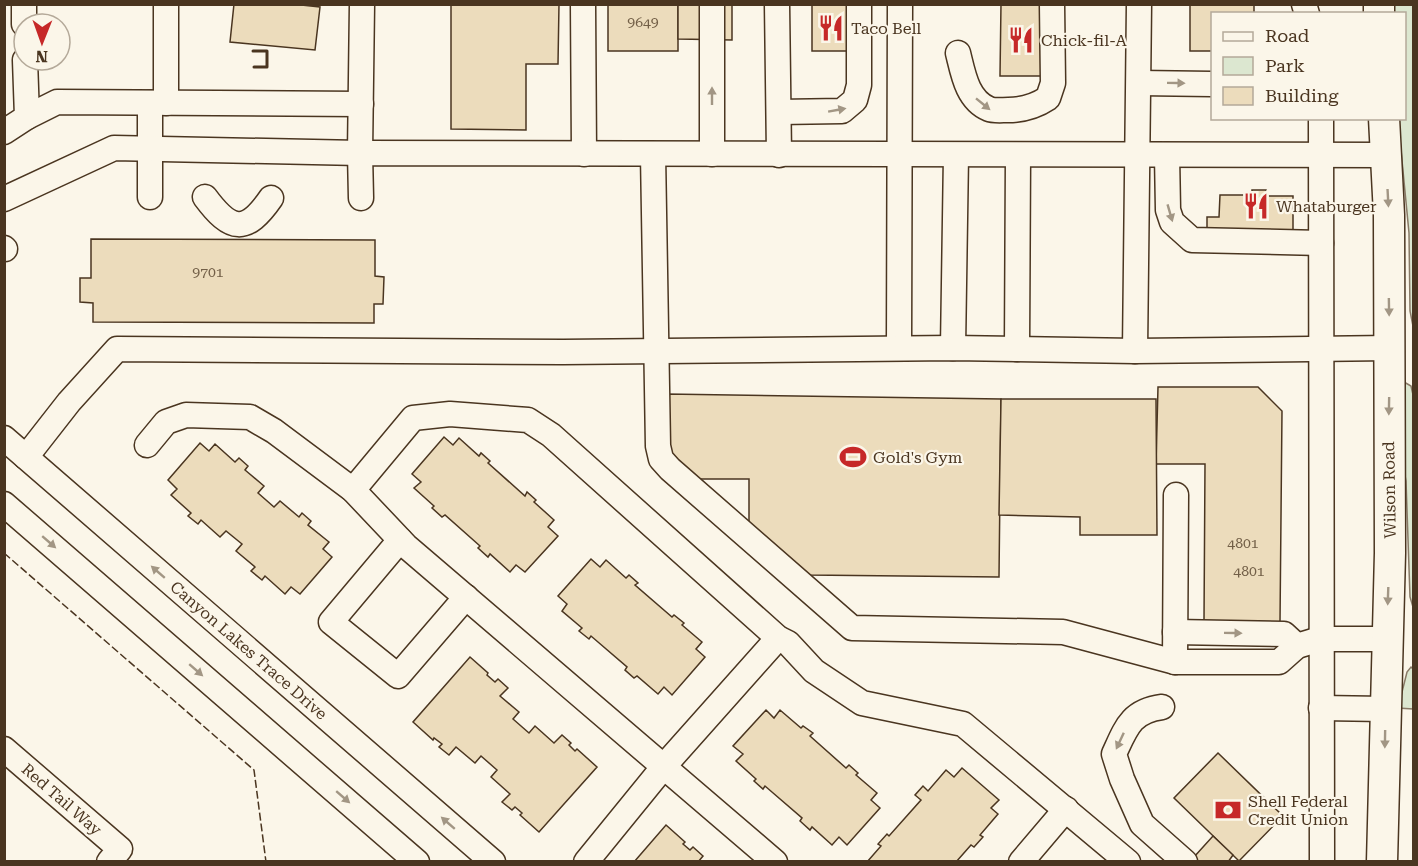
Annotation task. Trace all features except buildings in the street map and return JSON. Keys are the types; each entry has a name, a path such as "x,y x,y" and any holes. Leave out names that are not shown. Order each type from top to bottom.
{"main road":[{"name":"Wilson Road","path":"1382,861 1385,709 1400,639 1390,553 1388,426 1402,348 1389,215 1384,120"}],"street":[{"path":"150,197 150,149 158,103 166,4"},
{"path":"361,198 362,4"},
{"path":"583,4 584,154"},
{"path":"712,4 712,154"},
{"path":"777,4 779,154"},
{"path":"779,112 842,111 855,100 859,84 859,4"},
{"path":"899,348 900,4"},
{"path":"958,53 968,88 990,110 1016,110 1037,105 1048,98 1053,83 1052,4"},
{"path":"1135,351 1139,4"},
{"path":"25,72 27,117"},
{"path":"1139,83 1211,84"},
{"path":"4,132 57,102 361,104"},
{"path":"1321,120 1322,861"},
{"path":"4,199 114,148 360,153 1386,155"},
{"path":"653,154 658,446 661,459 852,628 1063,632 1175,662 1279,662 1296,646 1320,639 1400,639"},
{"path":"953,348 956,155"},
{"path":"1017,349 1018,155"},
{"path":"1167,155 1168,210 1172,222 1192,240 1321,243"},
{"path":"205,197 217,213 227,221 240,224 251,222 271,198"},
{"path":"27,457 69,402 117,350 563,352 899,348 1135,351 1402,348"},
{"path":"353,490 413,418 450,414 528,420 551,435 778,638 788,643 814,671 862,703 963,724 1128,861"},
{"path":"147,445 166,422 186,415 250,417 274,430 353,490 400,540 775,861"},
{"name":"Canyon Lakes Trace Drive","path":"4,438 493,861"},
{"path":"1175,662 1176,495"},
{"path":"4,504 417,861"},
{"path":"400,540 331,622 398,676 466,597"},
{"path":"1175,632 1284,634 1296,646"},
{"path":"586,861 664,765 778,638"},
{"path":"1162,707 1145,709 1126,728 1114,754 1122,779 1142,824 1185,861"},
{"path":"1321,708 1385,709"},
{"name":"Red Tail Way","path":"4,749 114,855"},
{"path":"1021,861 1066,809"}],"green space":[{"path":"1391,5 1413,5 1413,326 1410,311 1409,233 1398,120 1406,120 1406,12 1391,12"},
{"path":"1404,382 1411,386 1414,399 1413,607 1410,597 1406,481 1397,430"},
{"path":"1411,667 1413,669 1413,709 1398,708 1407,672"}],"fence":[{"path":"4,553 254,770 266,862"}],"wall":[{"path":"253,51 267,51 267,67 254,67"}],"place":[{"name":"Taco Bell","path":"831,28"},
{"name":"Chick-fil-A","path":"1021,40"},
{"name":"Whataburger","path":"1256,206"},
{"name":"Gold's Gym","path":"853,457"},
{"name":"Shell Federal Credit Union","path":"1228,810"}]}
